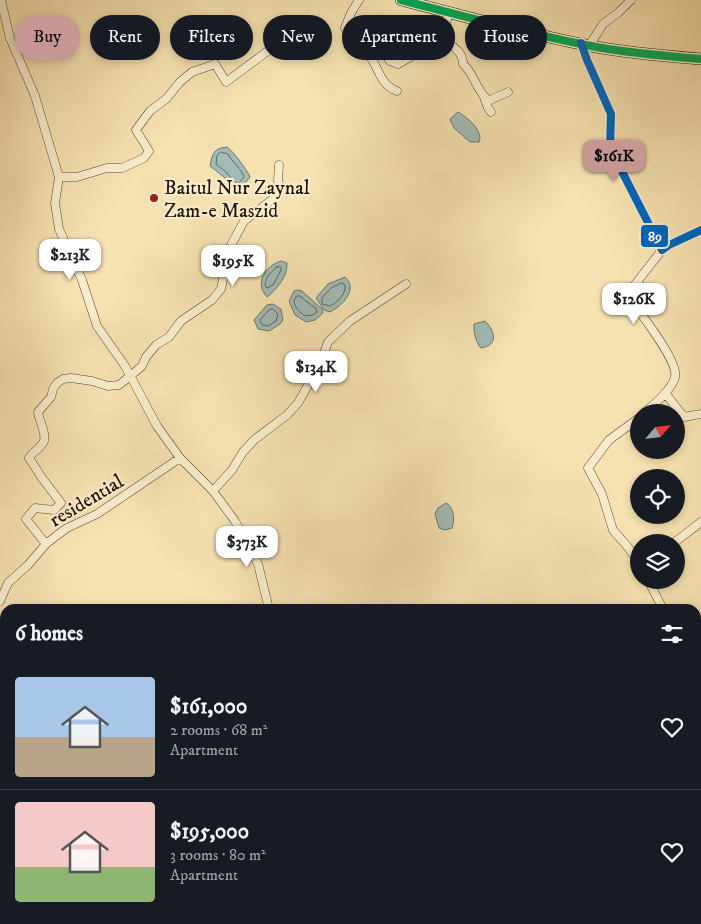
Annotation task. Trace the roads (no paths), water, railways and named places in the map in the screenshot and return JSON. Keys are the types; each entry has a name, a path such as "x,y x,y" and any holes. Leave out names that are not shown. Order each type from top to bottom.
{"main road":[{"path":"401,0 465,16"},
{"path":"547,36 654,56 701,59"}],"street":[{"path":"1,0 10,38 35,96 59,178 55,203 59,229 82,280 97,326 125,366 157,426 180,458 213,491 235,521 258,564 268,604"},
{"path":"350,15 359,0"},
{"path":"631,0 603,24 585,44 611,114 610,148 662,250"},
{"path":"455,48 459,51 463,64 484,97 491,112"},
{"path":"59,178 77,177 107,168 122,168 144,158 149,151 136,130 150,111 166,99 180,82 192,72 215,64 226,82 263,54"},
{"path":"372,60 378,74 388,88 397,91"},
{"path":"389,60 398,64 405,60"},
{"path":"484,97 490,100 508,92"},
{"path":"46,544 26,519 34,508 54,510 61,502 29,458 43,443 44,437 38,412 51,397 57,383 63,379 71,378 92,381 108,386 119,385 142,366 146,357 156,345 169,337 181,321 212,300 221,289 229,248 244,221 273,199 280,187 278,180 279,165"},
{"path":"653,404 675,380 676,373 662,344 629,297 630,291 662,250 669,244 701,230"},
{"path":"213,491 232,470 243,452 254,440 288,415 298,403 320,364 328,342 350,321 406,284"},
{"path":"665,393 684,417 688,418 701,414"},
{"path":"630,425 609,440 588,468 602,494 613,530 630,551"},
{"name":"residential","path":"0,601 8,583 28,565 46,544 67,528 97,514 180,458"},
{"path":"685,534 701,522"},
{"path":"653,589 660,604"}],"water":[{"path":"458,112 466,117 477,129 480,138 479,142 470,142 454,128 450,119"},
{"path":"227,147 240,161 250,177 242,187 235,190 224,177 210,166 214,152"},
{"path":"281,261 287,263 286,273 278,286 267,297 263,292 261,281 270,267"},
{"path":"345,277 350,287 347,297 330,312 324,310 316,298 328,284"},
{"path":"294,291 302,291 322,309 323,313 315,320 306,322 295,315 289,301"},
{"path":"273,304 281,309 283,320 269,331 258,329 254,320 267,305"},
{"path":"485,321 494,337 491,344 481,348 475,337 474,324"},
{"path":"446,503 451,507 453,521 452,528 445,530 439,528 435,514 438,508"}],"place":[{"name":"Baitul Nur Zaynal Zam-e Maszid","path":"154,198"}]}
